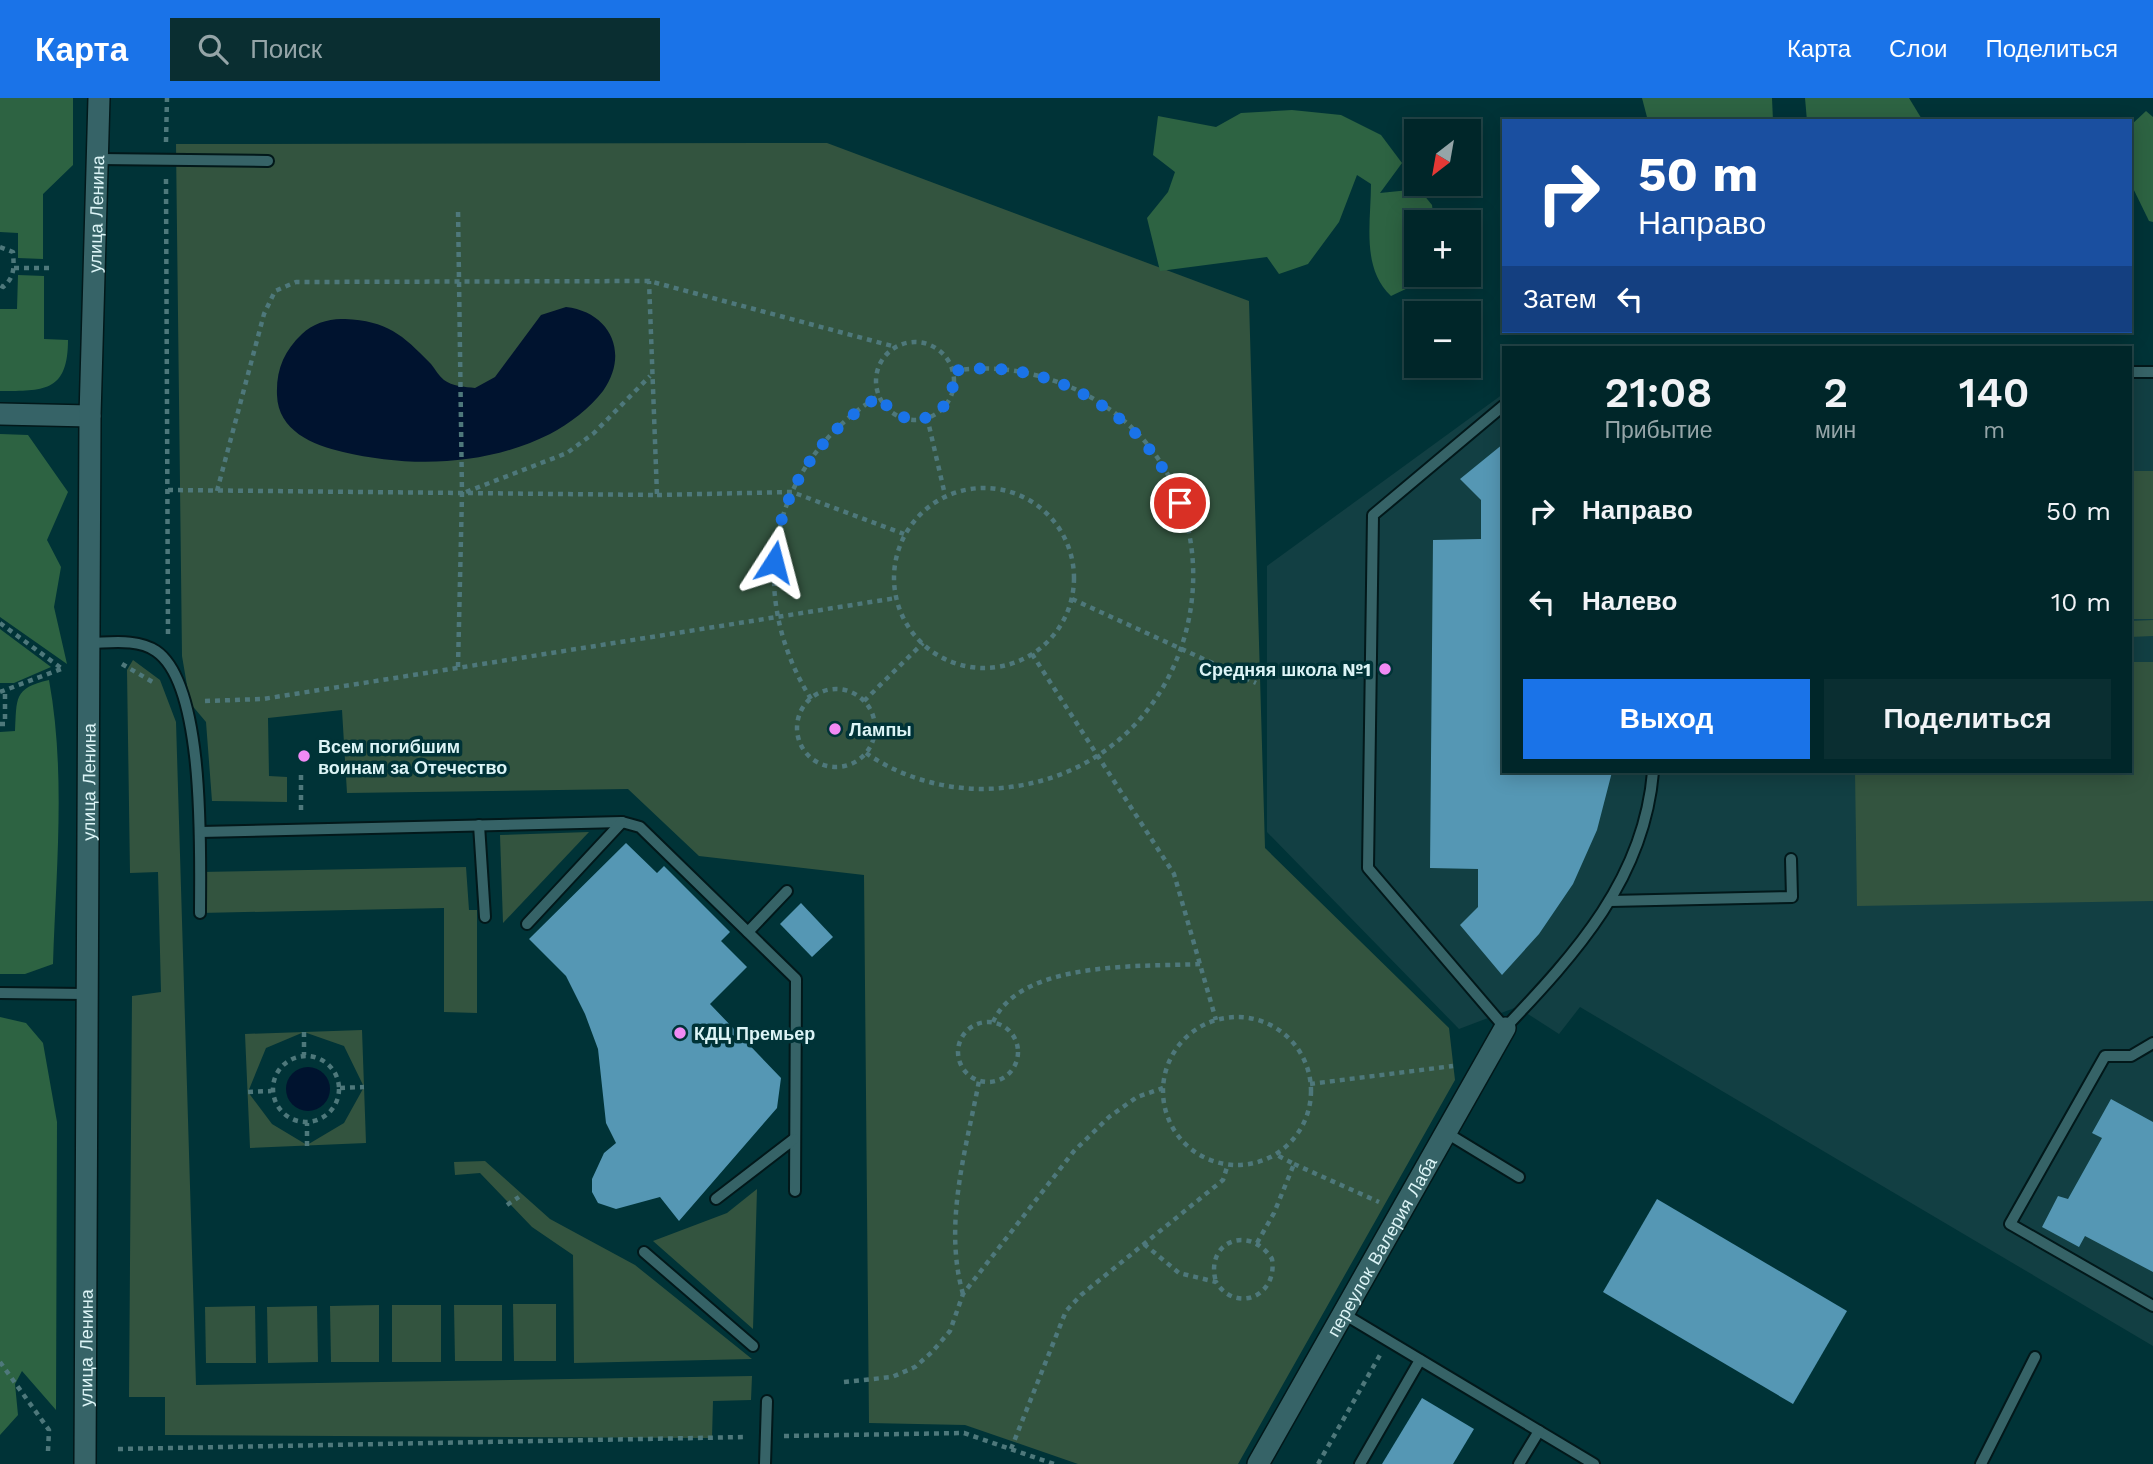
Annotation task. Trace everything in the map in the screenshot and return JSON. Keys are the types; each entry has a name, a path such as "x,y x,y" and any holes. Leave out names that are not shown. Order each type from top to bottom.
{"street":[{"name":"улица Ленина","path":"85,1464 85,994 90,416 99,98"},
{"path":"0,414 90,416"},
{"name":"переулок Валерия Лаба","path":"1258,1464 1506,1028"}],"lane":[{"path":"99,159 268,162"},
{"path":"2132,372 2153,372"},
{"path":"1502,406 1373,514 1368,868 1506,1028 1573,956 1610,901 1637,848 1653,773"},
{"path":"88,643 128,642 156,650 178,676 193,741 200,832 201,913"},
{"path":"200,832 622,822 640,827 796,979 794,1191"},
{"path":"527,924 622,822"},
{"path":"479,825 485,917"},
{"path":"1610,901 1792,897 1791,859"},
{"path":"748,932 788,891"},
{"path":"0,993 85,994"},
{"path":"2153,1043 2130,1056 2105,1055 2010,1224 2153,1306"},
{"path":"1445,1132 1519,1177"},
{"path":"716,1199 794,1139"},
{"path":"644,1252 753,1346"},
{"path":"1342,1313 1594,1464"},
{"path":"1981,1464 2035,1357"},
{"path":"1360,1464 1420,1360"},
{"path":"765,1464 767,1401"},
{"path":"1519,1464 1539,1431"}],"path":[{"path":"167,98 169,664"},
{"path":"458,208 462,494 458,667"},
{"path":"0,247 13,252 14,268 12,279 3,287 0,285"},
{"path":"14,268 51,268"},
{"path":"216,491 264,314 275,291 296,282 459,279 649,281 896,347"},
{"path":"649,281 657,495"},
{"path":"915,342 928,344 948,359 953,371 951,397 943,407 927,417 909,419 897,415 880,396 877,372 882,360 896,347 915,342"},
{"path":"866,753 906,775 936,784 978,789 1030,784 1060,775 1097,756 1138,723 1158,698 1182,649 1192,611 1192,548 1174,488 1158,460 1139,436 1116,414 1061,383 1000,369 953,371"},
{"path":"462,494 567,453 594,433 651,375"},
{"path":"810,699 793,670 777,617 773,578 775,547 792,492 810,459 829,435 852,414 880,396"},
{"path":"927,417 945,495"},
{"path":"972,487 1000,488 1027,497 1050,514 1066,538 1074,565 1072,598 1065,621 1047,644 1032,654 996,668 968,667 941,658 922,643 902,617 896,598 894,561 904,534 921,512 945,495 972,487"},
{"path":"168,490 657,495 792,492 904,534"},
{"path":"186,702 263,699 896,598"},
{"path":"1072,598 1256,683"},
{"path":"0,623 61,668"},
{"path":"864,701 922,643"},
{"path":"1032,654 1174,874 1216,1020"},
{"path":"836,688 849,691 864,701 874,719 875,732 866,753 842,766 818,762 808,754 797,732 798,718 810,699 836,688"},
{"path":"0,724 5,724 5,693"},
{"path":"301,775 302,829"},
{"path":"993,1022 1014,996 1040,981 1110,969 1199,964"},
{"path":"1250,1017 1270,1024 1288,1036 1301,1053 1310,1084 1308,1114 1298,1133 1275,1154 1245,1165 1228,1164 1204,1157 1186,1145 1173,1129 1165,1109 1163,1088 1166,1067 1176,1048 1190,1033 1216,1020 1250,1017"},
{"path":"993,1022 1009,1030 1015,1039 1017,1058 1014,1067 999,1080 979,1081 963,1069 959,1060 959,1041 972,1026 993,1022"},
{"path":"304,1032 304,1055"},
{"path":"304,1055 329,1064 340,1088 331,1113 307,1124 282,1114 271,1091 280,1066 304,1055"},
{"path":"1310,1084 1453,1066"},
{"path":"963,1294 956,1269 953,1239 979,1081"},
{"path":"340,1088 364,1087"},
{"path":"844,1382 892,1377 915,1367 950,1331 963,1294 1074,1152 1109,1117 1138,1097 1163,1088"},
{"path":"248,1092 271,1091"},
{"path":"307,1124 307,1146"},
{"path":"1275,1154 1400,1212"},
{"path":"1011,1449 1066,1311 1080,1295 1223,1180 1228,1164"},
{"path":"1257,1243 1274,1213 1294,1164"},
{"path":"507,1205 519,1197"},
{"path":"1144,1244 1179,1273 1216,1282 1229,1296 1239,1299 1249,1299 1266,1288 1272,1279 1272,1259 1257,1243 1241,1239 1223,1247 1214,1263 1216,1282"},
{"path":"1318,1464 1388,1341"},
{"path":"0,1362 49,1430 48,1451"},
{"path":"118,1449 964,1433 1054,1464"}],"shaded area":[{"path":"566,307 581,310 604,326 615,349 611,377 598,397 579,415 550,434 526,445 500,453 448,461 422,462 369,457 332,449 309,440 290,427 279,407 278,377 286,354 302,334 322,322 345,319 383,326 402,337 444,380 475,388 495,377 541,315"},
{"name":"Средняя школа №1","path":"2132,379 2153,379 2153,1346 1580,1007 1559,1034 1517,1007 1459,1029 1267,832 1267,566 1502,395 1502,773 2132,773"},
{"path":"308,1067 323,1074 330,1089 323,1104 308,1111 293,1104 286,1089 293,1074"}],"green space":[{"path":"0,98 73,98 73,165 43,194 43,259 18,258 18,233 0,232"},
{"path":"1642,98 1772,98 1773,119 1647,119"},
{"path":"1805,98 1909,98 1922,119 1807,119"},
{"path":"1292,110 1341,115 1381,135 1402,163 1380,193 1404,191 1404,196 1425,196 1432,205 1433,210 1404,210 1404,287 1410,287 1391,296 1375,272 1369,229 1371,184 1357,175 1339,222 1308,264 1279,274 1267,257 1160,271 1147,218 1168,192 1175,172 1153,155 1158,116 1216,127 1241,113"},
{"path":"2146,111 2153,117 2153,222 2149,221 2132,186 2132,124"},
{"path":"827,143 1249,301 1265,848 1449,1028 1455,1080 1238,1464 1078,1464 965,1425 869,1423 864,875 699,856 628,789 347,793 342,710 268,718 269,776 287,777 287,802 212,801 206,722 190,703 182,656 176,144"},
{"path":"18,275 44,276 44,339 68,340 67,357 64,370 50,385 41,389 0,391 0,309 17,309"},
{"path":"0,434 28,435 68,492 47,540 61,567 54,607 67,664 0,617"},
{"path":"2132,471 2153,471 2153,619 2132,619"},
{"path":"2153,620 2153,636 2132,637 2132,621"},
{"path":"0,629 51,667 14,683 0,683"},
{"path":"133,660 160,680 176,722 196,1385 752,1376 751,1400 713,1401 712,1438 165,1435 165,1397 129,1397 132,996 161,992 158,872 130,873 127,670"},
{"path":"2132,662 2153,662 2153,901 1857,906 1855,773 2132,773"},
{"path":"49,680 59,786 53,964 25,974 0,974 0,732 15,731 17,703 23,691"},
{"path":"589,832 503,923 500,835"},
{"path":"466,867 469,910 477,910 477,1013 444,1012 444,908 200,913 200,872"},
{"path":"0,1017 26,1023 43,1043 57,1122 56,1410 22,1371 15,1384 18,1415 0,1435"},
{"path":"362,1030 366,1143 250,1148 245,1034","holes":["304,1032 344,1046 364,1087 344,1123 307,1145 272,1124 248,1092 266,1048"]},
{"path":"485,1161 550,1219 635,1265 752,1359 574,1363 573,1255 532,1227 480,1173 455,1175 454,1162"},
{"path":"757,1189 753,1329 653,1241 727,1213"},
{"path":"513,1304 556,1304 556,1361 514,1361"},
{"path":"379,1305 379,1362 331,1362 330,1306"},
{"path":"392,1305 441,1305 441,1362 392,1362"},
{"path":"454,1305 502,1305 502,1361 455,1361"},
{"path":"255,1306 256,1363 206,1363 205,1307"},
{"path":"317,1306 318,1362 268,1363 267,1307"}],"building":[{"path":"1502,445 1502,773 1612,773 1597,830 1573,884 1539,934 1502,975 1460,925 1478,907 1478,869 1430,868 1433,540 1481,539 1481,500 1460,479"},
{"name":"КДЦ Премьер","path":"626,843 657,873 664,866 730,932 721,941 747,967 710,1004 781,1078 777,1108 679,1221 660,1197 616,1209 598,1203 592,1192 592,1179 604,1153 616,1143 606,1123 598,1049 585,1014 566,976 529,939"},
{"path":"801,903 833,937 812,957 780,924"},
{"path":"2111,1099 2153,1122 2153,1272 2085,1236 2079,1247 2042,1227 2058,1196 2068,1199 2102,1138 2092,1133"},
{"path":"1657,1199 1847,1311 1793,1404 1603,1292"},
{"path":"1422,1398 1474,1429 1453,1464 1382,1464"}],"place":[{"name":"Средняя школа №1","path":"1385,669"},
{"name":"Лампы","path":"835,729"},
{"name":"Всем погибшим воинам за Отечество","path":"304,756"},
{"name":"КДЦ Премьер","path":"680,1033"}],"route":[{"path":"774,562 782,516 794,487 810,459 829,435 852,414 880,396 887,407 897,415 909,419 922,419 933,415 951,397 953,371 968,368 1031,374 1090,396 1116,414 1139,436 1158,460 1180,503"}]}
